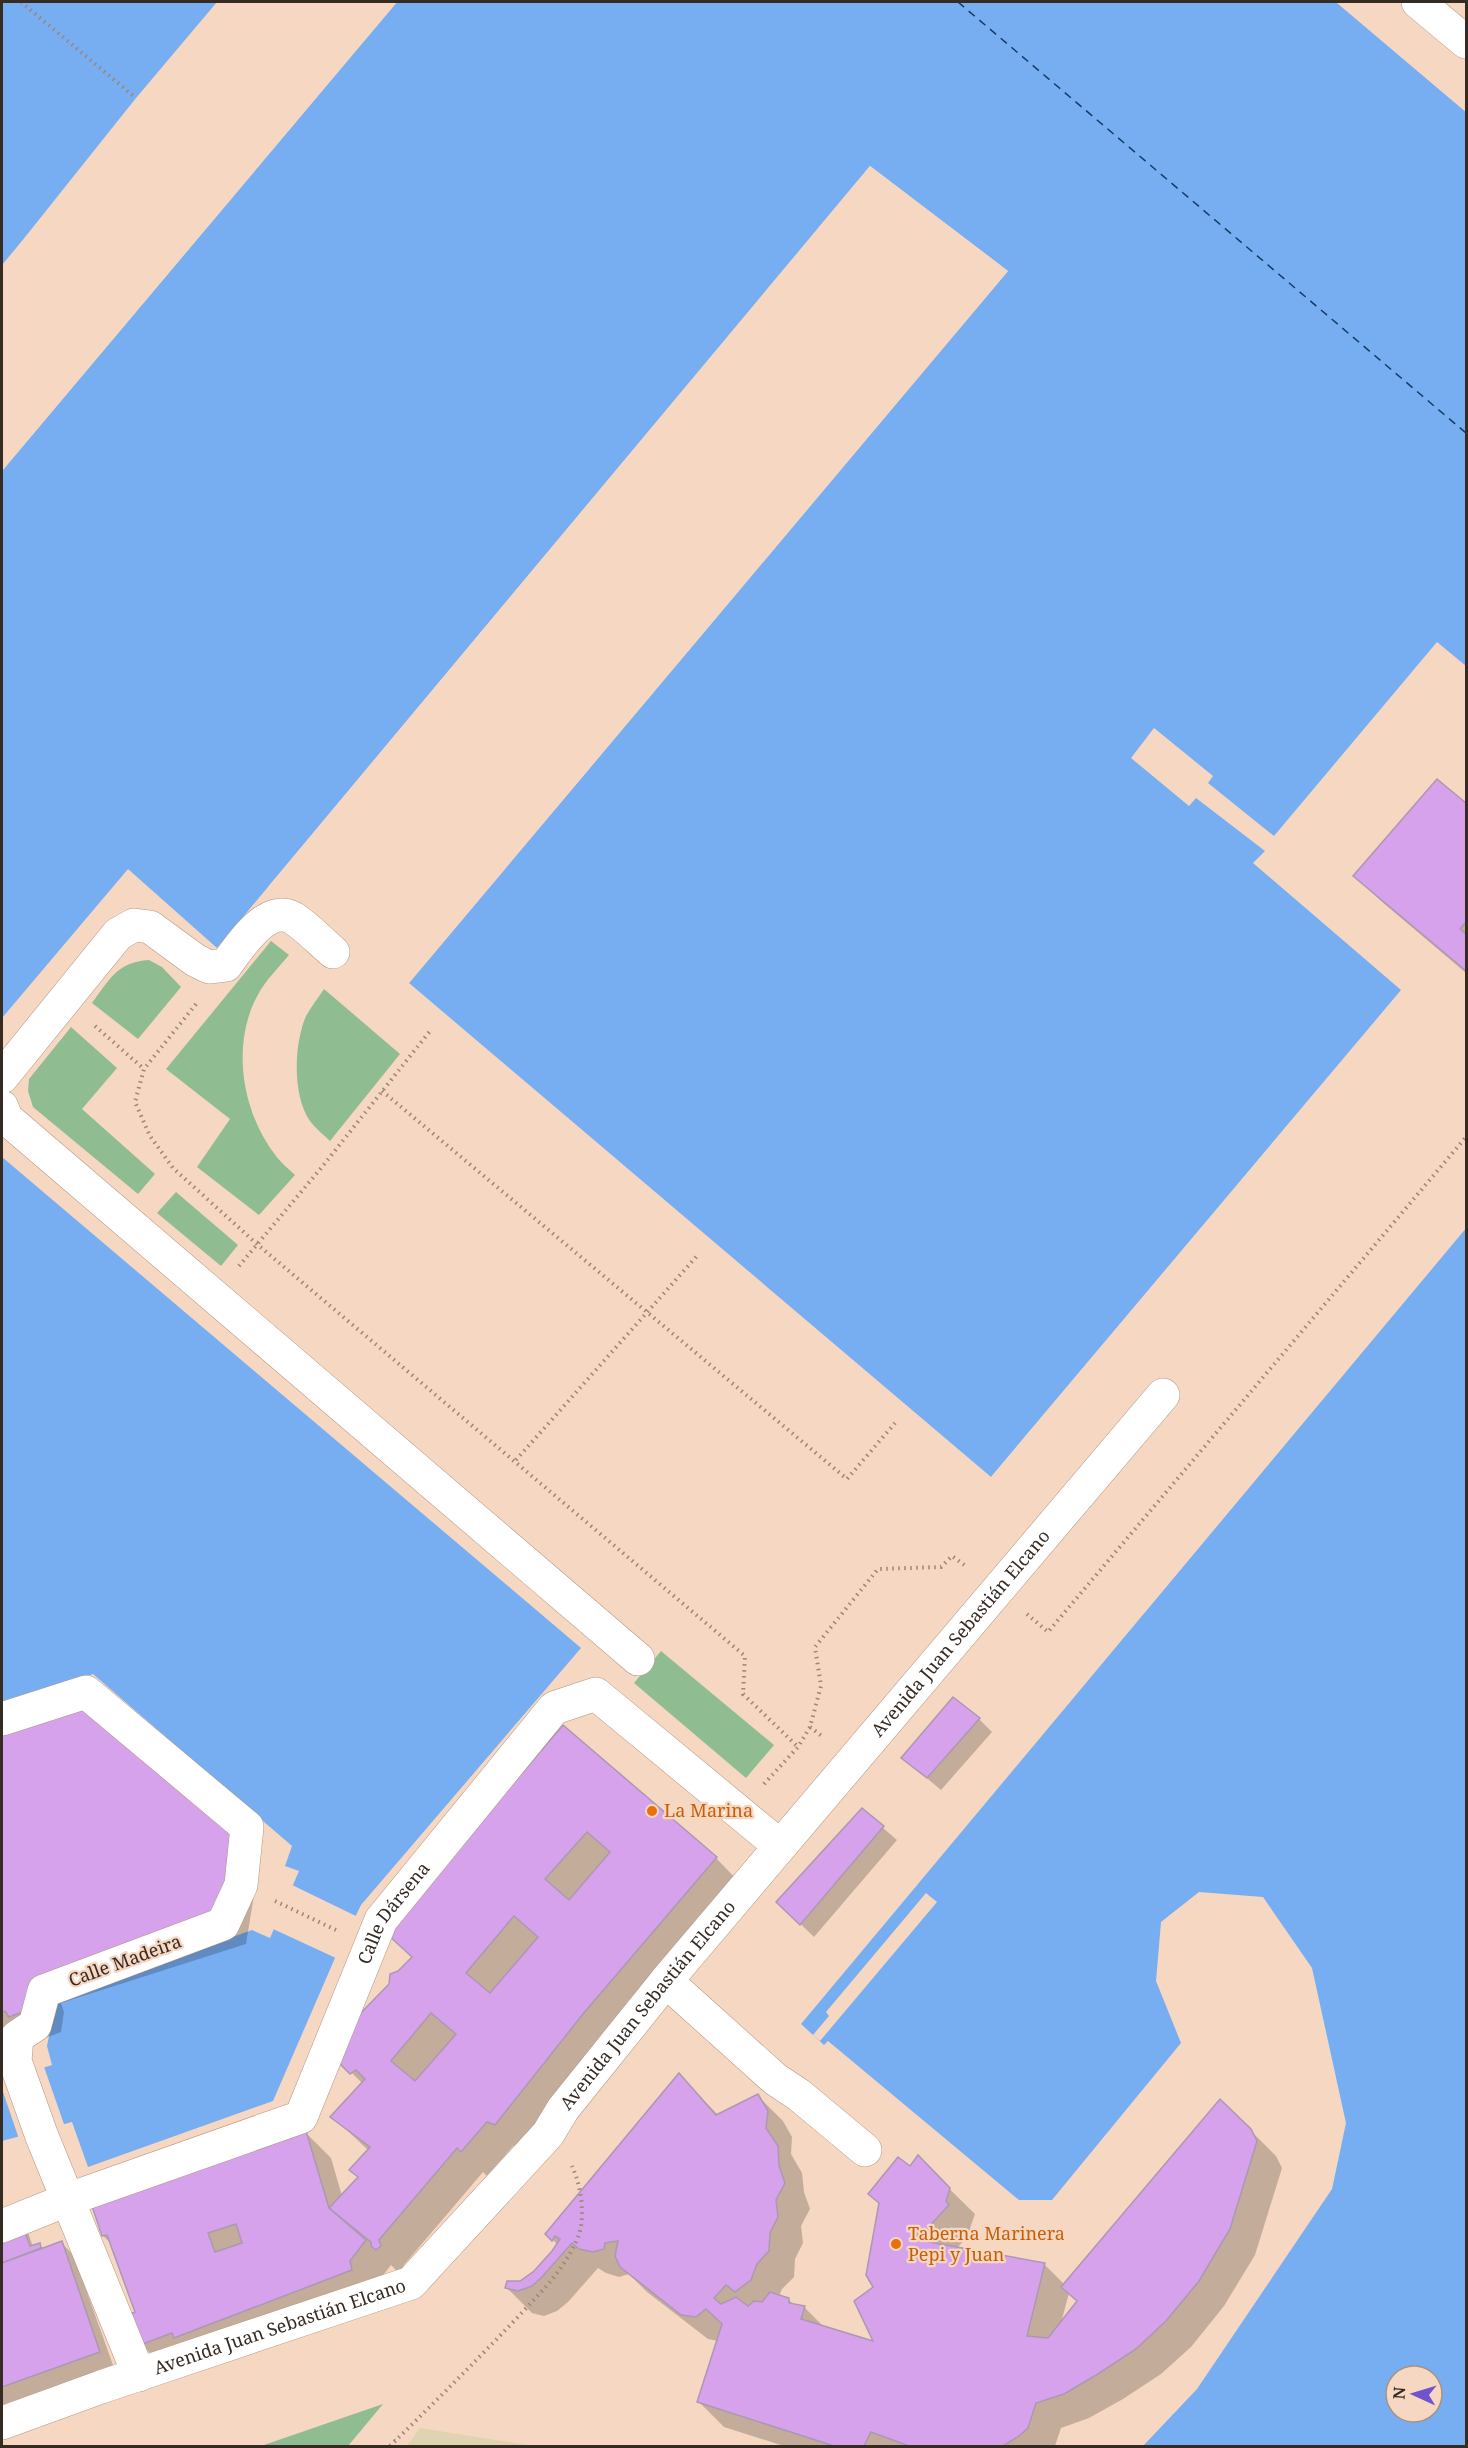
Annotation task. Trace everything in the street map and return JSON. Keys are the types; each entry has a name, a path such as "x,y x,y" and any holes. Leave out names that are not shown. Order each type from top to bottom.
{"street":[{"path":"1418,2 1467,42"},
{"path":"2,1077 118,934 134,925 150,927 195,960 209,967 226,965 267,918 279,914 292,918 333,951"},
{"path":"2,1107 6,1118 638,1659"},
{"name":"Avenida Juan Sebastián Elcano","path":"2,2422 411,2283 548,2134 563,2109 666,1981 1163,1395"},
{"name":"Calle Madeira","path":"2,1719 86,1692 247,1827 241,1885 223,1924 44,1991 35,2025 17,2037 15,2061 51,2158 139,2375"},
{"name":"Calle Dársena","path":"2,2226 69,2199 301,2117 381,1920 555,1708 596,1694 780,1846"},
{"path":"666,1981 775,2079 799,2095 865,2150"}],"path":[{"path":"21,2 136,98"},
{"path":"209,967 208,988 144,1069 135,1102 150,1136 173,1168 258,1245 746,1656 743,1695 798,1747"},
{"path":"64,1000 144,1069"},
{"path":"213,1295 258,1245 430,1031"},
{"path":"382,1091 847,1479 895,1423"},
{"path":"516,1461 697,1256"},
{"path":"271,1899 343,1933"},
{"path":"390,2446 476,2362 563,2269 579,2234 581,2202 578,2180 569,2160 548,2134"}],"green space":[{"path":"271,941 289,955 263,986 251,1011 245,1032 244,1075 248,1097 264,1138 278,1159 295,1175 259,1215 197,1167 230,1119 166,1069"},
{"path":"149,960 162,967 181,987 138,1039 92,1003 115,973 129,964"},
{"path":"324,989 400,1054 330,1141 312,1124 304,1110 300,1098 297,1069 302,1027 306,1016"},
{"path":"71,1027 117,1068 82,1109 155,1174 138,1194 33,1107 28,1091 29,1079"},
{"path":"176,1192 238,1245 221,1266 157,1213"},
{"path":"661,1651 774,1745 746,1778 634,1683"},
{"path":"383,2404 348,2446 261,2446"}],"sand":[{"path":"420,2428 534,2446 407,2446"}],"water":[{"path":"2,2 217,2 136,98 2,266"},
{"path":"397,2 1336,2 1466,112 1466,666 1437,642 1274,836 1208,783 1213,776 1154,728 1131,758 1189,806 1196,798 1265,851 1253,863 1401,990 991,1477 409,983 1008,271 870,166 217,948 128,869 2,1018 2,471"},
{"path":"2,1157 581,1648 361,1905 335,1958 273,2101 88,2167 72,2122 2,2141 2,2081 52,2065 47,2046 56,2001 252,1930 270,1938 299,1871 285,1866 292,1846 93,1674 2,1708"},
{"path":"1466,1228 1466,2446 1143,2446 1197,2389 1332,2189 1346,2123 1312,1968 1263,1897 1199,1892 1161,1922 1156,1981 1181,2043 1052,2200 1019,2200 828,2041 824,2045 801,2024"}],"pier":[{"path":"393,2 397,2 2,471 2,466"},
{"path":"1336,2 1341,2 1427,74 1466,108 1466,112"},
{"path":"96,153 4,268 2,269 2,265"},
{"path":"870,166 1008,271 409,983 407,982 1004,271 871,170 270,889 268,887"},
{"path":"1319,1088 1321,1090 993,1479 991,1477"},
{"path":"1466,1225 1466,1228 1145,1612 1143,1610"},
{"path":"290,1884 358,1917 338,1959 271,1928"},
{"path":"926,1893 937,1902 820,2041 813,2035 829,2016 826,2012"},
{"path":"43,2064 65,2127 19,2139 2,2089 2,2077"}],"building":[{"path":"1437,779 1466,803 1466,922 1460,929 1466,934 1466,971 1353,876"},
{"path":"953,1697 980,1718 927,1778 901,1758"},
{"path":"77,1701 236,1826 221,1919 36,2007 9,2017 5,2011 2,2013 2,1728"},
{"path":"563,1725 717,1857 583,2014 495,2125 487,2122 461,2152 457,2148 379,2240 381,2246 376,2250 371,2246 371,2242 329,2208 358,2177 349,2170 370,2147 330,2117 365,2079 356,2070 350,2074 332,2056 352,2022 389,1984 390,1974 398,1971 412,1957 386,1933","holes":["587,1832 610,1852 569,1900 545,1879","514,1916 538,1937 490,1993 466,1973","431,2013 456,2034 415,2081 391,2061"]},
{"path":"862,1808 884,1826 800,1925 776,1902"},
{"path":"679,2073 716,2115 758,2094 768,2111 766,2128 778,2146 779,2165 785,2183 776,2200 778,2217 770,2233 769,2251 757,2264 751,2280 735,2292 726,2285 714,2298 721,2304 736,2297 748,2306 754,2301 762,2302 770,2292 789,2298 789,2303 805,2306 801,2319 873,2341 854,2301 873,2287 866,2275 879,2203 868,2194 898,2157 910,2166 918,2155 950,2188 946,2201 949,2205 924,2232 918,2226 912,2230 918,2236 929,2242 1045,2263 1027,2336 1048,2338 1077,2301 1061,2287 1220,2099 1251,2129 1257,2141 1230,2229 1199,2281 1166,2321 1136,2349 1064,2394 1036,2403 1028,2428 1019,2436 1003,2446 909,2446 871,2432 864,2446 834,2446 697,2402 722,2324 706,2309 696,2317 681,2315 620,2267 615,2256 618,2241 605,2243 604,2249 593,2252 579,2249 572,2243 532,2286 518,2291 505,2288 507,2281 520,2281 534,2271 552,2251 560,2239 555,2236 552,2241 545,2234"},
{"path":"306,2131 329,2208 366,2240 350,2261 352,2270 174,2338 172,2333 140,2345 130,2314 135,2312 107,2235 102,2236 92,2206","holes":["236,2224 242,2243 215,2252 208,2233"]},
{"path":"22,2224 30,2246 40,2243 41,2248 2,2263 2,2232"},
{"path":"62,2241 100,2352 2,2387 2,2263"}],"ferry route":[{"path":"958,2 1466,433"}],"place":[{"name":"La Marina","path":"652,1811"},
{"name":"Taberna Marinera Pepi y Juan","path":"896,2244"}]}
